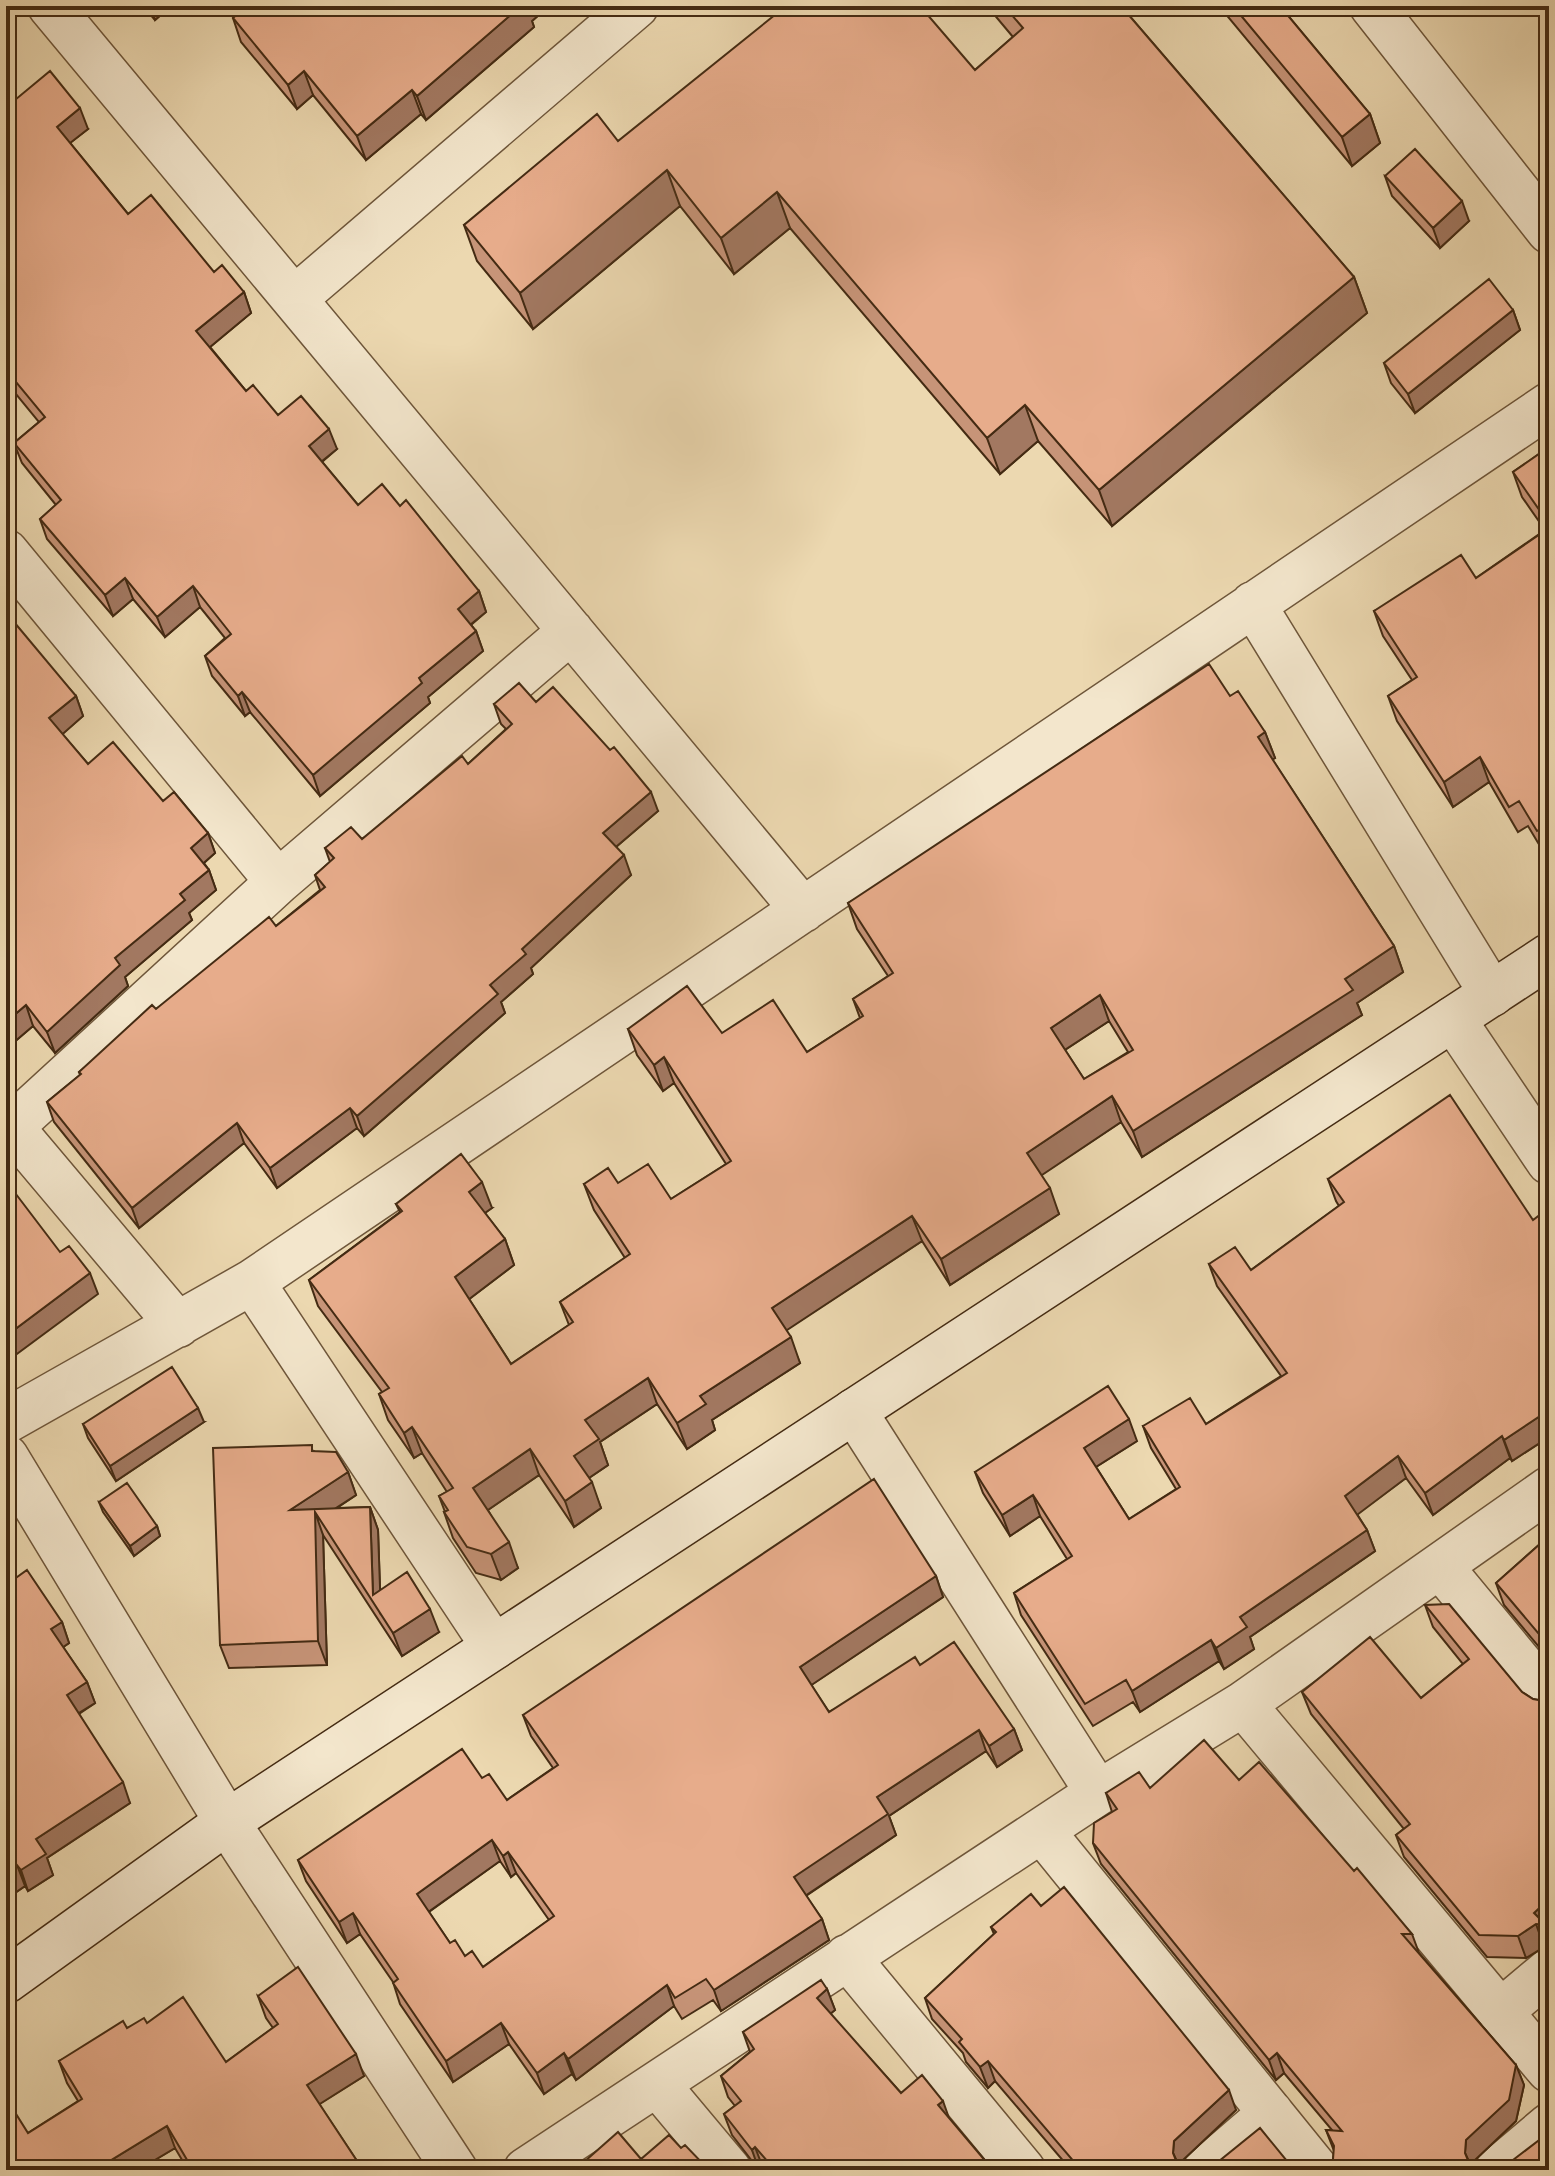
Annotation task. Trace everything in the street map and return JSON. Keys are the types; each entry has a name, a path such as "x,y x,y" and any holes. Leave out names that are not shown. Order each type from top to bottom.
{"street":[{"path":"50,6 803,910"},
{"path":"294,299 636,6"},
{"path":"1372,6 1549,231"},
{"path":"6,1421 252,1282 1549,405"},
{"path":"6,552 278,882"},
{"path":"1253,604 1492,994"},
{"path":"178,1325 8,1124 278,882 571,631"},
{"path":"6,1981 227,1822 1549,956"},
{"path":"1453,1019 1549,1162"},
{"path":"252,1282 494,1647"},
{"path":"854,1411 1098,1793"},
{"path":"6,1457 227,1822 455,2170"},
{"path":"526,2170 1098,1793 1243,1704 1549,1489"},
{"path":"1440,1566 1549,1698"},
{"path":"1243,1704 1549,2070"},
{"path":"1042,1831 1317,2170"},
{"path":"847,1957 1023,2170"},
{"path":"1500,2012 1549,1971"},
{"path":"657,2084 729,2170"},
{"path":"1205,2170 1271,2113"},
{"path":"1497,2170 1549,2126"}],"building":[{"path":"246,6 521,6 417,96 412,90 357,136 304,71 288,85 233,18"},
{"path":"786,6 920,6 975,70 1023,28 1004,6 1121,6 1354,277 1099,490 1025,405 987,438 777,192 721,238 667,170 520,293 464,225 597,114 618,141"},
{"path":"1233,6 1280,6 1370,114 1342,137"},
{"path":"50,71 80,108 57,127 128,214 151,195 214,272 222,265 244,292 196,331 246,391 253,385 278,415 301,396 329,429 309,446 358,505 382,484 400,506 406,500 479,591 458,609 476,631 419,678 422,683 313,775 242,692 238,696 205,656 231,634 193,586 157,617 125,578 105,595 40,519 61,500 14,443 45,417 6,370 6,91 15,100"},
{"path":"1415,149 1462,201 1433,228 1385,176"},
{"path":"1489,279 1513,310 1408,394 1384,363"},
{"path":"1549,447 1549,524 1513,472"},
{"path":"1549,528 1549,824 1537,831 1519,801 1509,807 1480,757 1444,782 1388,696 1417,677 1374,611 1461,555 1476,578"},
{"path":"9,616 76,696 49,718 88,764 113,742 163,801 174,792 208,833 191,848 209,870 180,894 185,900 115,958 120,965 47,1032 26,1005 6,1022 6,618"},
{"path":"1209,664 1230,696 1238,691 1265,732 1258,737 1394,946 1345,979 1353,990 1133,1131 1112,1096 1027,1153 1050,1188 941,1259 912,1216 772,1308 791,1337 700,1396 706,1404 677,1423 648,1378 585,1420 599,1439 574,1456 592,1482 565,1501 530,1449 473,1488 509,1542 491,1554 467,1547 444,1512 448,1510 439,1496 453,1488 412,1427 404,1433 379,1394 389,1388 309,1280 402,1211 396,1204 461,1154 482,1182 469,1192 505,1239 455,1277 511,1364 573,1322 560,1302 630,1254 584,1184 608,1168 618,1183 648,1164 671,1199 731,1161 664,1057 654,1065 628,1029 687,986 722,1033 773,1000 807,1052 863,1016 853,999 893,973 848,903","holes":["1100,995 1133,1050 1084,1079 1051,1028"]},
{"path":"519,683 536,702 553,687 610,750 614,747 651,792 603,833 624,855 522,949 526,954 490,985 498,994 357,1116 350,1108 270,1168 237,1123 132,1208 47,1102 81,1074 79,1072 152,1005 156,1009 269,917 276,926 325,887 315,875 334,858 325,848 351,827 362,839 462,756 468,764 512,724 494,704"},
{"path":"1450,1095 1533,1220 1541,1214 1549,1226 1549,1410 1504,1440 1502,1436 1425,1493 1398,1456 1345,1496 1367,1530 1240,1617 1247,1627 1216,1648 1211,1640 1132,1691 1126,1680 1085,1704 1014,1593 1072,1556 1033,1495 1002,1515 975,1472 1108,1386 1129,1419 1084,1448 1129,1519 1180,1487 1143,1426 1190,1398 1206,1424 1287,1373 1209,1264 1235,1247 1251,1270 1344,1202 1328,1179"},
{"path":"6,1181 60,1252 69,1246 90,1273 6,1336"},
{"path":"172,1367 198,1408 110,1466 83,1424"},
{"path":"312,1445 312,1451 336,1452 348,1472 290,1510 370,1507 373,1595 407,1572 430,1609 393,1633 315,1512 318,1641 220,1645 213,1448"},
{"path":"874,1479 936,1576 800,1667 829,1712 915,1657 920,1665 954,1642 1014,1729 989,1746 979,1730 877,1797 888,1814 794,1877 822,1919 714,1990 706,1979 675,1998 667,1985 568,2059 564,2053 537,2073 501,2023 446,2061 393,1983 398,1979 353,1913 339,1922 298,1860 462,1749 482,1778 489,1774 507,1800 558,1765 523,1715","holes":["492,1840 503,1856 508,1852 554,1916 483,1967 472,1951 465,1956 455,1940 450,1943 417,1894"]},
{"path":"127,1483 157,1526 130,1546 99,1502"},
{"path":"1549,1536 1549,1646 1496,1583"},
{"path":"27,1570 62,1622 51,1629 87,1682 67,1695 123,1782 36,1839 46,1854 21,1870 17,1865 6,1873 6,1585"},
{"path":"1449,1604 1522,1692 1533,1699 1549,1699 1549,1899 1534,1913 1546,1925 1536,1924 1518,1936 1479,1935 1396,1835 1410,1824 1302,1692 1370,1637 1421,1698 1469,1659 1425,1605"},
{"path":"1204,1740 1239,1780 1259,1762 1354,1871 1357,1868 1412,1934 1402,1934 1516,2065 1509,2100 1466,2140 1465,2153 1470,2165 1477,2170 1325,2169 1333,2159 1334,2146 1326,2130 1342,2131 1277,2053 1269,2060 1093,1843 1094,1823 1117,1809 1106,1793 1139,1772 1150,1788"},
{"path":"1064,1887 1229,2090 1174,2141 1173,2153 1178,2165 1185,2170 1081,2170 988,2061 980,2067 959,2042 962,2039 925,1998 996,1932 991,1927 1031,1894 1041,1906"},
{"path":"298,1967 356,2054 307,2085 363,2170 193,2170 167,2126 100,2167 101,2170 6,2170 6,2098 28,2133 82,2099 59,2061 123,2021 127,2028 144,2018 147,2023 183,1997 226,2062 278,2024 258,1996"},
{"path":"821,1980 827,1989 817,1998 901,2093 922,2075 943,2101 938,2105 993,2170 775,2170 755,2147 752,2150 724,2114 741,2101 721,2076 754,2049 743,2032"},
{"path":"1260,2128 1297,2170 1208,2170"},
{"path":"618,2132 641,2159 669,2135 681,2148 685,2145 708,2169 575,2170"},
{"path":"1547,2134 1549,2170 1500,2170"}]}
